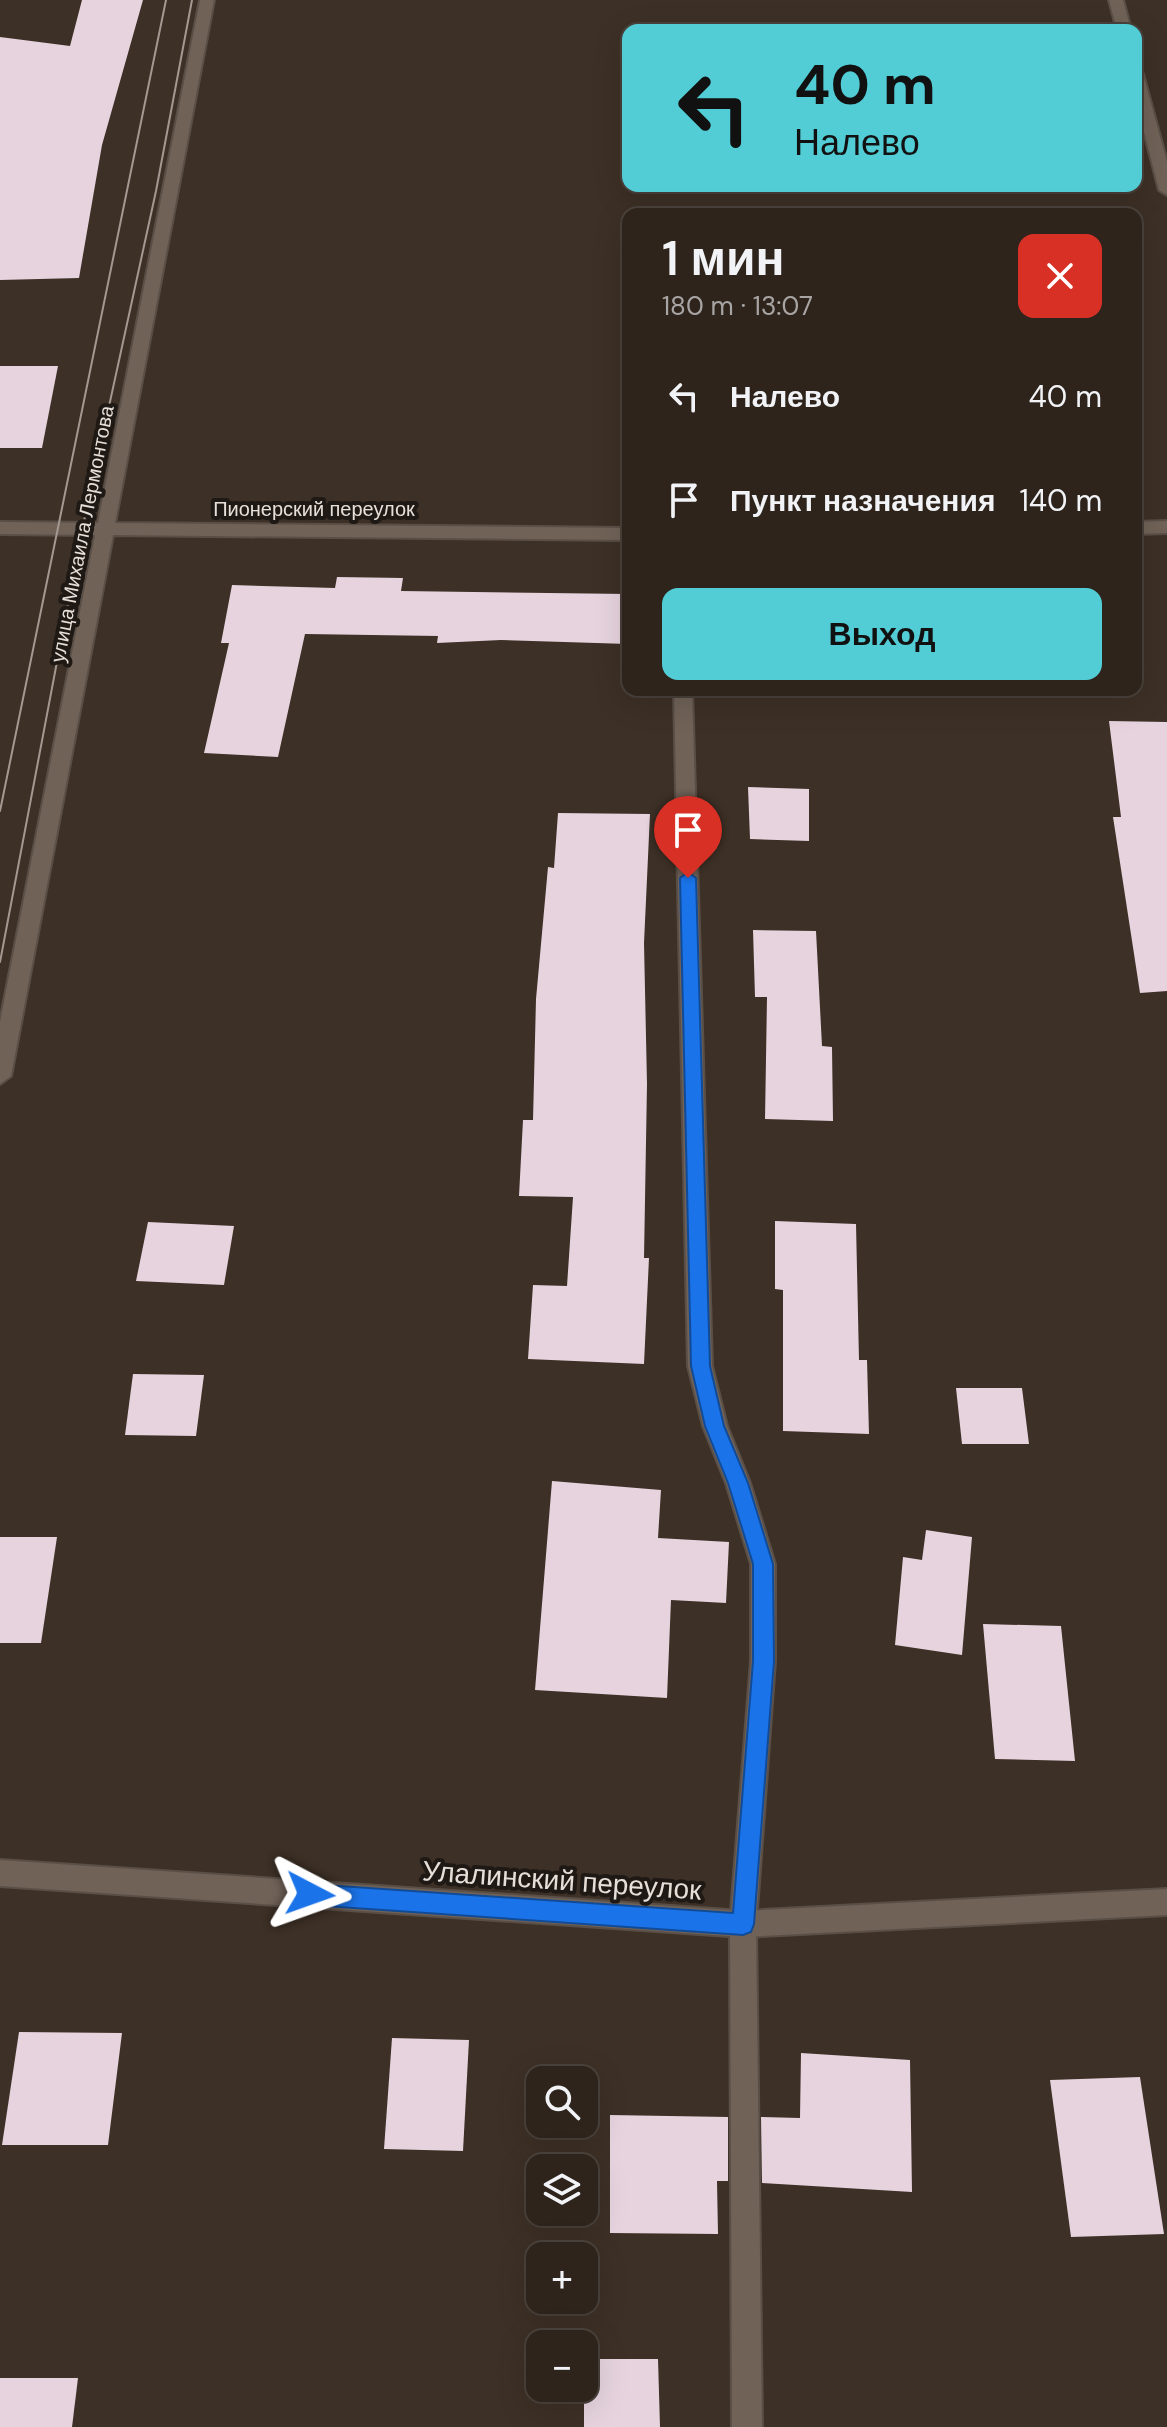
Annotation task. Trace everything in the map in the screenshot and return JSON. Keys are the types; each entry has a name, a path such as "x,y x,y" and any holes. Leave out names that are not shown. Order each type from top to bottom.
{"street":[{"name":"улица Михаила Лермонтова","path":"0,1076 207,0"},
{"path":"1116,0 1122,24"},
{"path":"1142,96 1167,190"},
{"path":"1142,528 1167,527"},
{"name":"Пионерский переулок","path":"0,528 622,534"},
{"path":"683,696 700,1366 715,1426 738,1483 763,1564 763,1661 743,1924 747,2427"},
{"name":"Улалинский переулок","path":"0,1873 743,1924 1167,1902"}],"building":[{"path":"82,0 143,0 102,145 79,278 0,280 0,37 70,46"},
{"path":"0,366 58,366 42,448 0,448"},
{"path":"337,577 403,578 401,591 622,594 622,644 501,640 437,643 438,636 305,634 278,757 204,753 229,643 221,643 232,585 335,588"},
{"path":"1109,721 1167,722 1167,991 1140,993 1113,817 1121,817"},
{"path":"748,787 809,789 809,841 750,839"},
{"path":"558,813 650,814 644,943 647,1084 644,1258 649,1258 644,1364 528,1359 533,1285 567,1286 573,1197 519,1196 523,1120 533,1120 536,999 548,867 554,868"},
{"path":"753,930 816,931 822,1046 832,1047 833,1121 765,1119 767,997 755,997"},
{"path":"775,1221 856,1224 859,1360 867,1360 869,1434 783,1431 783,1290 775,1289"},
{"path":"148,1222 234,1226 224,1285 136,1281"},
{"path":"133,1374 204,1375 196,1436 125,1435"},
{"path":"956,1388 1022,1388 1029,1444 962,1444"},
{"path":"552,1481 661,1490 658,1538 729,1542 726,1603 671,1600 667,1698 535,1690"},
{"path":"926,1530 972,1537 962,1655 895,1645 903,1557 922,1560"},
{"path":"0,1537 57,1537 41,1643 0,1643"},
{"path":"983,1624 1061,1626 1075,1761 995,1759"},
{"path":"19,2032 122,2033 108,2145 2,2145"},
{"path":"392,2038 469,2040 463,2151 384,2149"},
{"path":"801,2053 910,2060 912,2192 762,2183 761,2117 800,2118"},
{"path":"1140,2077 1164,2234 1071,2237 1050,2080"},
{"path":"610,2115 728,2117 728,2181 717,2181 718,2234 610,2233"},
{"path":"598,2359 658,2359 660,2427 584,2427 584,2402 598,2402"},
{"path":"0,2378 78,2378 72,2427 0,2427"}],"tram line":[{"path":"0,811 166,0"},
{"path":"0,962 82,530 156,191 192,0"}],"route":[{"path":"310,1894 743,1924 763,1661 763,1564 738,1483 715,1426 700,1366 688,878"}]}
